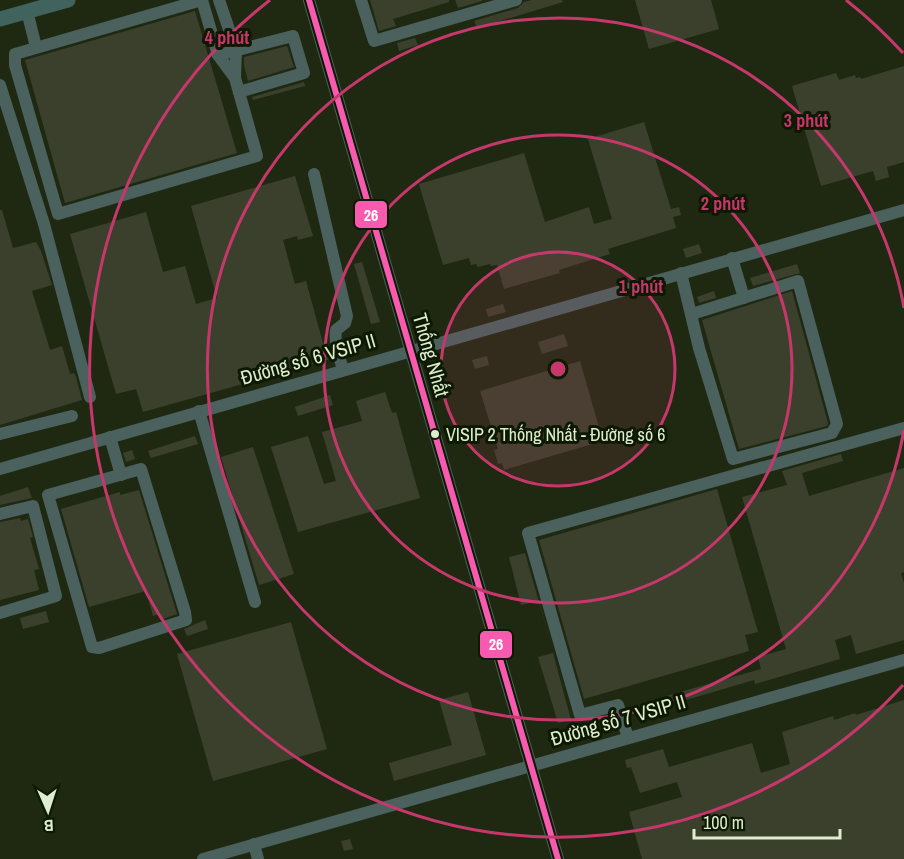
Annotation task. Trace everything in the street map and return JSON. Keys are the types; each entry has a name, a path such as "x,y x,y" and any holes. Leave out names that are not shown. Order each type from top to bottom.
{"main road":[{"path":"0,19 68,0"}],"street":[{"path":"219,0 236,50 235,78 256,156 58,214 15,65 15,54 36,46 202,0 218,55 235,78"},
{"name":"Thống Nhất","path":"309,0 558,859"},
{"path":"361,0 374,42 516,0"},
{"path":"27,11 36,46"},
{"path":"218,55 293,36 304,73 239,92"},
{"path":"0,85 44,224 90,397"},
{"path":"314,174 347,316 345,322 336,330 335,336 335,345 343,369"},
{"name":"Đường số 6 VSIP II","path":"0,469 904,210"},
{"path":"732,258 744,298"},
{"path":"681,273 699,348 733,459 832,433 837,424 798,281 692,314"},
{"path":"199,411 255,602"},
{"path":"0,434 72,416"},
{"path":"628,738 618,705 580,715 528,533 904,428"},
{"path":"110,437 121,475"},
{"path":"141,469 186,620 99,648 93,647 48,495 121,475 141,469"},
{"path":"0,514 33,506 56,596 0,613"},
{"name":"Đường số 7 VSIP II","path":"203,859 904,660"},
{"path":"254,844 258,859"}],"building":[{"path":"370,0 449,0 449,2 393,19 396,26 379,31"},
{"path":"455,0 482,0 482,1 458,8"},
{"path":"562,0 563,2 477,28 474,21 518,8 524,2"},
{"path":"635,0 711,0 719,29 649,49"},
{"path":"195,11 237,153 65,203 25,60"},
{"path":"415,38 418,45 399,51 397,43"},
{"path":"287,46 294,67 248,81 244,57"},
{"path":"904,66 904,162 887,167 889,177 876,181 873,171 821,186 792,86 836,73 839,80 855,75 856,78 861,79"},
{"path":"304,82 305,86 253,100 252,97"},
{"path":"644,122 671,209 679,207 681,215 673,217 676,228 608,249 610,254 559,270 560,273 504,289 497,265 478,267 476,264 471,265 469,258 443,265 419,184 524,153 545,222 589,207 594,224 612,219 588,139"},
{"path":"295,176 313,236 298,240 297,236 283,240 295,284 306,281 324,347 327,346 331,359 143,412 136,389 116,394 70,234 146,212 163,272 185,266 196,304 217,298 191,206"},
{"path":"0,210 2,210 13,248 36,242 41,251 52,285 32,291 50,350 62,346 70,374 74,373 76,377 82,400 0,425"},
{"path":"699,244 702,253 686,258 683,249"},
{"path":"362,262 380,322 371,324 354,264"},
{"path":"797,264 800,273 753,286 750,278"},
{"path":"714,291 716,298 699,303 697,297"},
{"path":"792,291 827,426 739,449 702,320"},
{"path":"503,304 506,312 488,317 486,309"},
{"path":"564,334 568,346 542,354 538,342"},
{"path":"487,356 489,365 475,369 472,360"},
{"path":"580,361 603,441 504,470 502,463 498,464 494,450 498,449 480,391"},
{"path":"385,392 392,413 396,412 420,498 298,532 271,447 308,436 324,484 336,481 322,432 362,421 356,401"},
{"path":"330,395 333,405 298,416 295,407"},
{"path":"195,436 198,444 151,458 148,451"},
{"path":"253,447 294,574 259,585 221,457"},
{"path":"132,450 135,459 126,462 123,453"},
{"path":"841,454 843,461 802,473 809,496 904,468 904,572 901,573 904,583 904,640 856,654 851,635 835,640 840,659 755,684 754,680 669,705 666,696 761,669 758,657 786,649 742,497 787,485 782,471"},
{"path":"28,487 32,498 0,505 0,496"},
{"path":"717,489 758,632 745,635 749,651 584,699 539,540"},
{"path":"139,490 177,614 160,620 159,614 153,616 146,591 89,607 61,509 120,492 120,495"},
{"path":"20,518 21,521 28,519 33,537 30,538 39,569 34,570 39,590 0,600 0,522"},
{"path":"525,553 539,601 521,605 509,557"},
{"path":"46,611 49,622 23,629 20,618"},
{"path":"205,620 208,629 187,636 184,629"},
{"path":"291,622 327,749 213,781 177,654"},
{"path":"553,653 571,720 558,723 538,657"},
{"path":"468,692 486,755 394,781 389,763 452,745 439,700"},
{"path":"904,700 904,859 642,859 629,812 682,797 677,782 640,793 631,767 627,768 625,760 663,749 669,767 752,743 761,773 790,764 782,732 833,716 834,720"},
{"path":"350,839 353,849 344,851 341,841"}],"transit line":[{"name":"26","path":"309,0 558,859"}],"place":[{"name":"VISIP 2 Thống Nhất - Đường số 6","path":"435,434"}]}
